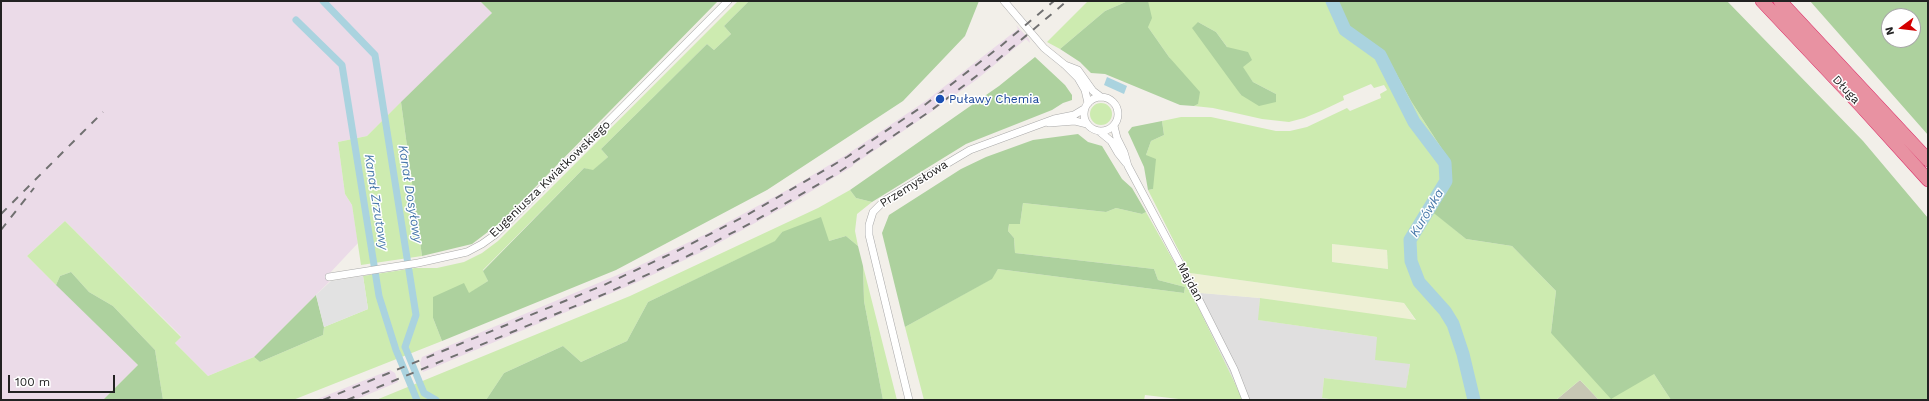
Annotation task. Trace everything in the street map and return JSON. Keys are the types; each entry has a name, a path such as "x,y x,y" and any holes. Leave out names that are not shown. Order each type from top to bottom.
{"highway":[{"name":"Długa","path":"1762,1 1866,111 1928,180"},
{"name":"Długa","path":"1780,1 1872,98 1928,160"}],"street":[{"name":"Eugeniusza Kwiatkowskiego","path":"329,277 399,266 467,252 482,244 496,234 728,1"},
{"path":"1004,1 1044,48 1078,78 1086,90 1084,117 1087,124 1093,130 1100,132 1108,130 1114,126 1119,116 1118,108 1109,99 1100,97 1094,98 1086,106"},
{"path":"1065,65 1078,70 1093,91 1100,97"},
{"name":"Przemysłowa","path":"909,400 869,235 871,216 877,207 884,201 970,150 1061,117 1074,115 1086,106"},
{"name":"Przemysłowa","path":"1047,123 1075,122 1087,124"},
{"name":"Majdan","path":"1114,126 1128,166"},
{"name":"Majdan","path":"1100,132 1112,141 1118,153 1128,166 1196,292 1234,369 1246,400"}],"shaded area":[{"path":"1,1 480,1 492,13 367,136 338,142 345,194 352,205 358,243 329,274 330,281 254,357 208,376 175,343 181,336 65,221 27,256 138,365 103,400 1,400"},
{"path":"1016,25 1029,39 1030,43 1026,39 976,80 924,117 853,166 795,201 706,250 633,284 423,372 420,363 422,357 634,268 704,235 789,189 846,155 927,100 1018,29"},
{"path":"1332,244 1387,250 1388,269 1332,262"},
{"path":"1190,273 1404,303 1416,321 1260,298 1200,293"},
{"path":"363,276 368,309 324,327 316,295 331,281"},
{"path":"1191,292 1260,298 1259,320 1377,337 1410,364 1406,389 1324,378 1322,398 1336,400 1243,400"},
{"path":"390,370 395,373 398,382 355,400 315,400"},
{"path":"1580,380 1599,400 1556,400"}],"green space":[{"path":"480,1 718,1 501,222 472,244 422,256 401,102 492,13"},
{"path":"738,1 749,1 724,26 731,34 714,50 707,44 601,149 608,157 593,171 584,168 483,270 488,281 433,318 442,341 293,400 163,400 155,350 113,306 89,292 71,272 60,276 56,285 27,256 65,221 181,337 175,343 208,376 254,357 260,362 323,335 324,327 368,309 363,276 415,268 437,268 464,262 482,253 498,241"},
{"path":"749,1 979,1 965,36 903,101 767,190 616,270 442,341 433,318 433,297 464,283 469,293 488,281 483,271 584,168 593,170 608,157 601,149 707,44 714,50 731,34 724,26"},
{"path":"1088,1 1128,1 1105,11 1060,49 1047,42"},
{"path":"1128,1 1148,1 1152,18 1148,27 1169,57 1200,92 1198,104 1194,106 1180,105 1105,74 1091,73 1080,62 1060,49 1105,11"},
{"path":"1148,1 1337,1 1346,24 1384,51 1411,101 1449,160 1450,181 1430,209 1466,239 1512,246 1556,291 1551,333 1654,374 1671,400 1599,400 1580,380 1556,400 1336,400 1322,398 1324,378 1406,388 1410,364 1375,360 1377,337 1258,320 1260,298 1416,320 1404,303 1190,273 1148,190 1153,189 1146,155 1151,141 1164,135 1162,121 1181,117 1211,117 1276,131 1290,131 1307,127 1347,108 1350,111 1381,98 1380,94 1387,90 1384,85 1374,88 1371,84 1343,96 1344,100 1321,111 1289,122 1262,119 1213,108 1194,106 1198,104 1169,57 1148,27","holes":["1198,22 1216,32 1253,82 1276,94 1241,95","1332,244 1387,250 1388,269 1332,262"]},
{"path":"1337,1 1727,1 1863,141 1928,218 1928,400 1671,400 1654,374 1611,399 1551,333 1556,291 1512,246 1466,239 1430,210 1450,181 1449,160 1411,101 1384,51 1346,24"},
{"path":"1810,1 1928,1 1928,135"},
{"path":"1198,22 1216,32 1227,47 1248,52 1252,60 1243,67 1253,82 1276,94 1276,102 1259,106 1241,95 1192,28"},
{"path":"1035,57 1065,85 1072,95 1072,100 1063,103 1052,110 966,144 872,202 856,198 850,190 999,86"},
{"path":"401,102 422,256 361,265 352,205 345,194 338,142 367,136"},
{"path":"1101,103 1109,106 1112,114 1109,122 1101,125 1093,122 1090,114 1093,106"},
{"path":"1162,121 1164,135 1151,141 1146,155 1156,159 1153,189 1148,190 1144,167 1128,132 1132,127"},
{"path":"1078,134 1088,142 1102,146 1122,179 1132,188 1146,212 1142,214 1116,208 1106,212 1023,203 1020,224 1009,224 1008,231 1014,238 1015,253 1154,269 1158,280 1185,287 1184,293 998,269 992,279 905,327 882,233 889,215 961,169 986,157 1033,140"},
{"path":"850,190 856,198 872,202 857,214 855,231 858,246 846,236 829,241 782,232 776,241 648,302 627,341 581,362 563,346 504,373 486,400 376,400 630,296 818,208"},
{"path":"1023,203 1106,212 1116,208 1142,214 1146,212 1191,292 1243,400 1187,400 1145,395 1144,400 924,400 905,327 991,279 998,269 1184,293 1185,287 1158,280 1154,269 1015,253 1014,238 1008,231 1009,224 1020,224"},
{"path":"821,217 829,241 846,236 858,246 863,266 864,301 883,400 486,400 504,373 563,346 581,362 627,341 648,302 775,241 782,232"},
{"path":"863,266 897,400 883,400 864,301"},
{"path":"71,272 89,292 113,306 155,350 163,400 103,400 138,365 56,285 60,276"},
{"path":"316,295 324,327 323,335 260,362 254,357"}],"water":[{"path":"1107,77 1127,86 1124,94 1104,85"}],"waterway":[{"name":"Kanał Dosyłowy","path":"323,1 375,55 416,315 405,347 424,393 436,400"},
{"name":"Kurówka","path":"1332,1 1345,30 1380,55 1414,122 1445,163 1446,181 1410,240 1411,261 1419,282 1445,311 1453,324 1463,354 1474,400"},
{"name":"Kanał Zrzutowy","path":"296,20 342,65 379,296 396,350 417,400"}],"railway":[{"path":"323,400 604,285 679,250 747,215 847,157 926,104 1002,45 1054,1"},
{"path":"347,400 607,293 684,258 751,223 833,176 929,112 995,62 1067,1"},
{"path":"1,214 103,112"},
{"path":"1,230 34,188"}],"place":[{"name":"Puławy Chemia","path":"940,99"}]}
